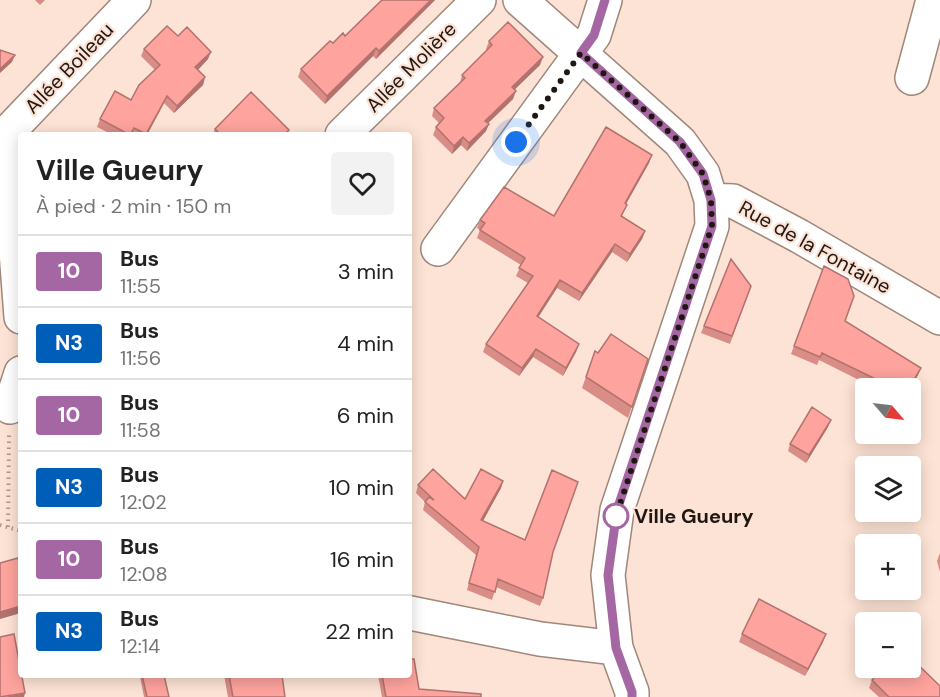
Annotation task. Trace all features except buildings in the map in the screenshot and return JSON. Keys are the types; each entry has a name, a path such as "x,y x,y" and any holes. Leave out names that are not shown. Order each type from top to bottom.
{"street":[{"name":"Allée Boileau","path":"18,277 7,133 134,0"},
{"name":"Allée Molière","path":"345,132 479,0"},
{"name":"Rue de la Fontaine","path":"520,0 680,142 703,174 711,200 733,201 799,236 940,318"},
{"path":"438,249 594,35 605,0"},
{"path":"912,78 933,0"},
{"path":"632,697 616,648 608,575 617,510 712,226 711,200"},
{"path":"10,407 18,382"},
{"path":"412,613 540,639 616,648"}],"path":[{"path":"8,527 10,407"},
{"path":"0,525 18,530"}],"bus line":[{"name":"10","path":"605,0 594,35 581,53 680,142 703,174 711,200 712,226 617,510 608,575 616,648 632,697"}],"place":[{"name":"Ville Gueury","path":"616,516"}],"route":[{"path":"516,142 581,53 680,142 703,174 711,200 712,226 616,516"}]}
